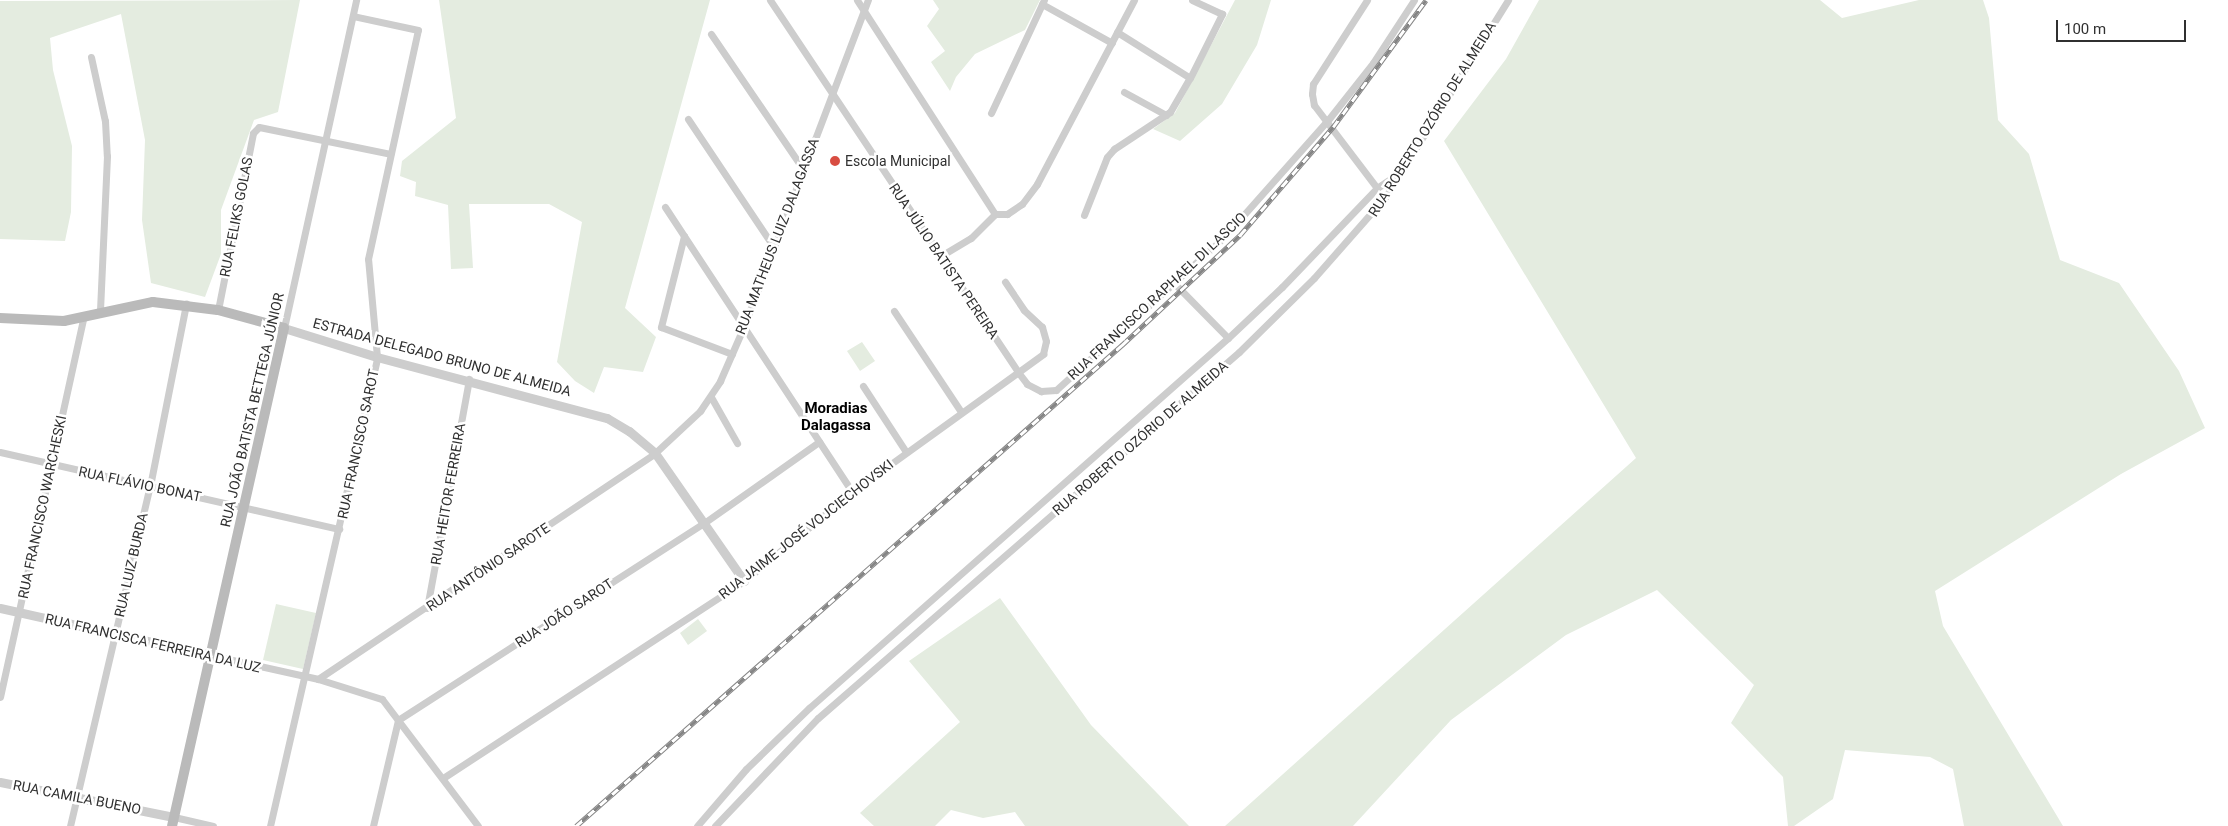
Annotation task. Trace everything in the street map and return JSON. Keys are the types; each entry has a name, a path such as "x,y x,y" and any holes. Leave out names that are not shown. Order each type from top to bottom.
{"main road":[{"name":"ESTRADA DELEGADO BRUNO DE ALMEIDA","path":"0,318 44,322 83,318 100,312 153,302 186,303 284,328"},
{"name":"RUA JOÃO BATISTA BETTEGA JÚNIOR","path":"173,821 284,328"}],"street":[{"name":"RUA JOÃO BATISTA BETTEGA JÚNIOR","path":"284,328 356,0"},
{"name":"RUA JÚLIO BATISTA PEREIRA","path":"770,0 832,91 939,257 1018,372"},
{"path":"857,0 995,214"},
{"name":"RUA MATHEUS LUIZ DALAGASSA","path":"655,453 711,396 732,354 868,0"},
{"path":"939,257 971,238 995,214 1007,214 1022,204 1037,184 1134,0"},
{"path":"1084,215 1107,157 1114,149 1166,115 1190,78 1222,14 1192,0"},
{"path":"1367,0 1313,84 1314,104 1328,120 1377,188"},
{"name":"RUA FRANCISCO RAPHAEL DI LASCIO","path":"1018,372 1027,384 1042,391 1056,390 1224,237 1328,120 1373,62 1414,0"},
{"name":"RUA ROBERTO OZÓRIO DE ALMEIDA","path":"715,826 757,779 818,718 1259,334 1362,227 1401,172 1508,0"},
{"path":"991,113 1043,2 1112,43"},
{"name":"RUA FRANCISCO SAROT","path":"270,826 306,677 377,357 368,259 418,30 352,16"},
{"path":"1117,32 1190,78"},
{"path":"711,34 803,169"},
{"path":"91,57 105,121 108,156 100,312"},
{"path":"1124,92 1166,115"},
{"path":"688,119 773,246"},
{"name":"RUA FELIKS GOLAS","path":"218,310 253,133 259,127 326,141"},
{"path":"326,141 390,154"},
{"path":"697,826 746,769 809,708 1228,338 1282,287 1377,188 1401,172"},
{"path":"665,207 852,492"},
{"path":"684,236 661,327 732,354"},
{"name":"RUA JAIME JOSÉ VOJCIECHOVSKI","path":"443,778 744,580 852,492 1043,354 1046,341 1042,327 1024,310 1005,282"},
{"path":"1174,283 1228,338"},
{"name":"RUA LUIZ BURDA","path":"70,826 150,486 186,303"},
{"path":"894,311 962,412"},
{"name":"RUA FRANCISCO WARCHESKI","path":"0,697 83,318"},
{"name":"ESTRADA DELEGADO BRUNO DE ALMEIDA","path":"284,328 377,357 469,379 607,418 629,431 655,453 744,580"},
{"name":"RUA HEITOR FERREIRA","path":"427,608 469,379"},
{"path":"863,386 906,452"},
{"path":"711,396 737,443"},
{"name":"RUA JOÃO SAROT","path":"398,720 704,523 819,442"},
{"name":"RUA FLÁVIO BONAT","path":"0,452 339,528"},
{"name":"RUA ANTÔNIO SAROTE","path":"318,679 427,608 655,453"},
{"path":"992,548 1000,559"},
{"path":"960,576 969,586"},
{"name":"RUA FRANCISCA FERREIRA DA LUZ","path":"0,608 318,679 373,694 382,699 478,826"},
{"path":"809,708 818,718"},
{"path":"373,826 398,720"},
{"path":"787,729 796,739"},
{"path":"746,769 757,779"},
{"name":"RUA CAMILA BUENO","path":"0,782 77,797 173,821 213,826"}],"shaded area":[{"path":"300,0 278,112 254,120 221,210 221,254 205,297 151,283 142,220 145,140 121,14 50,38 53,70 72,146 71,212 65,241 0,239 0,1"},
{"path":"439,0 710,0 625,308 656,337 643,372 604,367 594,393 575,381 557,362 582,222 549,204 469,204 473,268 451,269 448,205 415,196 416,182 400,176 402,161 456,118"},
{"path":"933,0 1040,0 1025,30 975,54 956,77 950,91 931,62 945,51 927,26 939,9"},
{"path":"1235,0 1271,0 1257,45 1222,104 1180,141 1153,129 1175,113"},
{"path":"1539,0 1820,0 1842,18 1919,0 1983,0 1989,18 1998,120 2029,154 2060,260 2119,283 2179,371 2205,428 2121,474 1935,591 1943,626 2063,826 1964,826 1953,769 1930,757 1845,750 1833,799 1794,826 1788,826 1783,777 1731,723 1754,685 1657,590 1566,635 1451,720 1353,826 1225,826 1636,458 1444,141 1506,59"},
{"path":"862,342 875,361 860,371 847,351"},
{"path":"1000,598 1091,725 1189,826 1025,826 1015,812 983,818 951,810 935,826 874,826 860,813 960,722 909,661"},
{"path":"276,604 316,613 303,669 263,660"},
{"path":"698,619 707,631 688,645 680,633"}],"railway":[{"path":"576,826 1122,345 1240,235 1333,127 1426,0"}],"place":[{"name":"Escola Municipal","path":"835,161"}],"district":[{"name":"Moradias Dalagassa","path":"836,416"}]}
